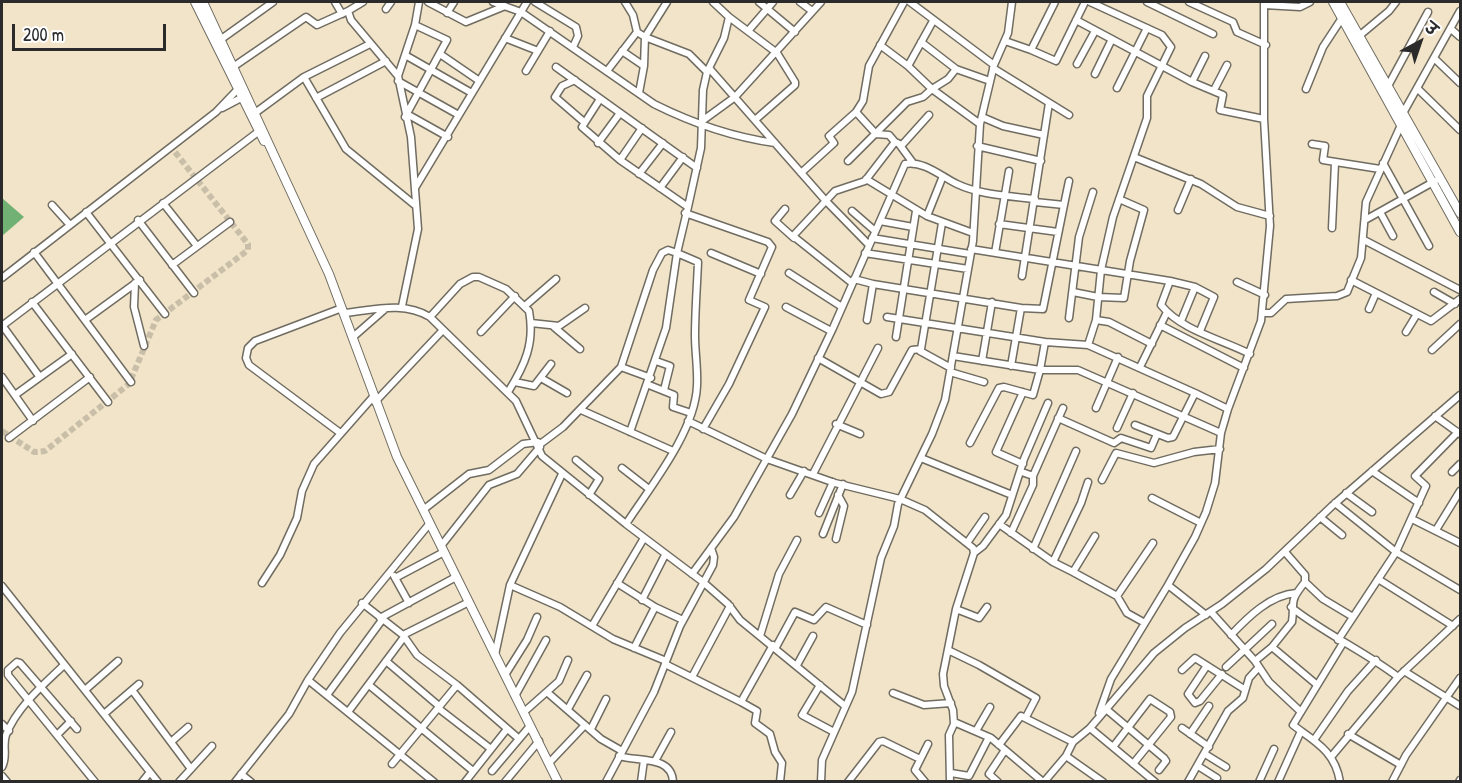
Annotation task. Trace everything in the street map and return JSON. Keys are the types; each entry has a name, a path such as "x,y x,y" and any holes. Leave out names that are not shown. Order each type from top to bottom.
{"street":[{"path":"195,2 258,132 267,145"},
{"path":"203,2 343,310 397,457 558,782"},
{"path":"220,40 273,2"},
{"path":"335,2 398,78 419,93 457,114"},
{"path":"233,67 306,17 317,25 363,2"},
{"path":"386,9 391,2"},
{"path":"402,306 418,229 411,137 398,78 415,25 419,2"},
{"path":"428,2 459,20 471,21 505,6"},
{"path":"447,13 454,2"},
{"path":"493,2 521,12 669,111 702,123 775,143"},
{"path":"414,188 448,137 457,114 527,2"},
{"path":"535,2 576,27 578,36 573,47"},
{"path":"625,2 633,15 637,32 690,54 708,70 735,97 825,200 869,245"},
{"path":"639,93 644,66 645,37 667,2"},
{"path":"713,2 777,53 794,78 795,85 755,120"},
{"path":"759,2 795,32"},
{"path":"748,31 772,2"},
{"path":"800,2 812,11"},
{"path":"702,123 735,97 777,53 820,2"},
{"path":"801,173 834,143 829,136 856,112 863,101 869,66 904,2"},
{"path":"910,2 994,66 1069,115"},
{"path":"821,782 822,760 852,692 881,558 894,526 900,499 921,458 945,400 971,252 977,146 981,121 994,66 1005,41 1012,2"},
{"path":"1032,50 1055,2"},
{"path":"1005,41 1056,61 1085,2"},
{"path":"1088,345 1096,320 1101,270 1108,237 1147,118 1147,96 1171,46 1169,41 1147,28 1090,2"},
{"path":"1147,2 1213,33"},
{"path":"1189,2 1233,22 1237,32 1266,45"},
{"path":"1097,720 1111,679 1168,585 1201,523 1215,483 1221,434 1228,409 1250,354 1265,295 1270,216 1264,119 1266,45 1264,3 1300,7 1310,2"},
{"path":"1333,2 1400,123 1461,213"},
{"path":"1340,2 1404,113 1461,231"},
{"path":"1359,36 1389,12 1396,2"},
{"path":"1262,314 1271,314 1286,299 1344,294 1364,240 1366,202 1404,113 1461,11"},
{"path":"1388,86 1428,12"},
{"path":"630,432 650,382 666,328 677,253 697,168 703,90 708,70 724,38 729,17"},
{"path":"1306,89 1323,47 1342,18"},
{"path":"1076,20 1192,82 1224,96 1220,110 1264,119"},
{"path":"908,66 933,21"},
{"path":"406,116 447,40 415,25"},
{"path":"1117,88 1147,28"},
{"path":"1451,29 1461,37"},
{"path":"1077,64 1095,30"},
{"path":"526,71 550,31"},
{"path":"607,71 637,32"},
{"path":"505,38 538,51"},
{"path":"1095,74 1112,39"},
{"path":"921,42 956,69 990,81"},
{"path":"255,113 304,78 370,44"},
{"path":"880,45 932,88 981,121 1044,135"},
{"path":"622,51 644,66"},
{"path":"440,54 478,80"},
{"path":"405,55 470,92"},
{"path":"1192,82 1205,56"},
{"path":"1435,59 1461,83"},
{"path":"316,98 386,62"},
{"path":"1214,90 1227,65"},
{"path":"556,67 697,168"},
{"path":"848,161 907,102 923,97 932,88 948,79 956,69"},
{"path":"304,78 349,153 416,206"},
{"path":"575,80 562,86 555,98 584,122"},
{"path":"1418,89 1461,130"},
{"path":"216,112 237,90"},
{"path":"2,278 216,112 241,98"},
{"path":"600,99 582,127 598,143 686,210 768,242 772,248 749,300 765,307 729,384 703,429"},
{"path":"1022,276 1049,103"},
{"path":"856,112 876,134 889,135 913,164"},
{"path":"598,143 620,113"},
{"path":"897,143 902,145 929,115"},
{"path":"406,116 448,137"},
{"path":"620,160 642,128"},
{"path":"39,376 2,325 138,220 258,132"},
{"path":"639,174 663,143"},
{"path":"794,238 794,235 825,200 839,189 862,183 897,143"},
{"path":"1312,144 1325,146 1323,160 1381,166"},
{"path":"977,146 1041,161"},
{"path":"660,188 683,157"},
{"path":"1134,157 1191,179 1231,205 1270,216"},
{"path":"1332,228 1335,163"},
{"path":"693,574 734,517 767,459 831,331 905,164 913,164 976,190 1064,205"},
{"path":"1381,166 1404,200 1429,246"},
{"path":"995,254 1009,171"},
{"path":"927,216 943,176"},
{"path":"866,179 942,224 973,233"},
{"path":"1178,210 1191,179"},
{"path":"785,209 775,221 794,238 853,281 963,296 1021,308 1045,307 1069,180"},
{"path":"1365,220 1437,180"},
{"path":"1069,318 1079,237 1093,192"},
{"path":"1073,292 1123,299 1144,210 1119,199"},
{"path":"163,203 197,246"},
{"path":"52,205 69,225"},
{"path":"896,337 916,210"},
{"path":"852,211 875,231"},
{"path":"86,212 111,241 137,281 165,314"},
{"path":"1380,212 1393,236"},
{"path":"138,220 194,293"},
{"path":"880,221 913,227"},
{"path":"172,265 230,222"},
{"path":"920,351 927,324 942,224"},
{"path":"999,224 1058,232"},
{"path":"872,238 939,249 1053,262 1195,287 1214,297 1200,331"},
{"path":"1364,240 1461,290"},
{"path":"395,578 442,549 489,485 517,474 539,445 564,427 621,368 653,270 665,250 698,262 695,336 697,387 688,421 673,451 626,524"},
{"path":"34,252 130,382"},
{"path":"711,253 761,274"},
{"path":"866,253 968,269"},
{"path":"789,273 842,307"},
{"path":"430,317 460,284 473,277 489,281 526,305 531,323 528,358 508,392"},
{"path":"526,305 556,279"},
{"path":"1351,280 1431,321 1458,302"},
{"path":"85,320 137,281"},
{"path":"137,281 134,307 144,346"},
{"path":"1170,281 1161,305 1167,312 1200,331 1250,354"},
{"path":"1237,282 1265,295"},
{"path":"867,320 873,284"},
{"path":"1181,321 1195,287"},
{"path":"1434,292 1458,302"},
{"path":"1369,309 1376,293"},
{"path":"481,332 515,296"},
{"path":"32,302 108,402"},
{"path":"982,361 992,302"},
{"path":"339,432 249,365 246,358 248,348 255,341 343,310 402,306 420,311 430,317 508,392 522,410 542,456 665,555 704,582 730,606 740,620 845,706"},
{"path":"786,307 831,331"},
{"path":"352,337 385,308"},
{"path":"554,327 571,320 585,308"},
{"path":"1011,366 1021,308"},
{"path":"1140,368 1167,312"},
{"path":"1407,332 1417,314"},
{"path":"887,317 1045,342 1088,345 1228,409"},
{"path":"1096,320 1108,322 1152,344"},
{"path":"531,323 554,327 580,349"},
{"path":"1432,350 1461,324"},
{"path":"1160,325 1244,368"},
{"path":"262,583 280,555 297,518 302,491 310,471 339,432 442,331"},
{"path":"970,443 999,388 1004,387 1034,394 1045,342"},
{"path":"813,474 836,424 878,348"},
{"path":"818,358 860,383 885,394 913,350 920,351 950,370 984,382"},
{"path":"15,395 72,354"},
{"path":"953,356 1040,370 1078,370 1221,434"},
{"path":"1096,408 1118,357"},
{"path":"656,361 670,366 664,390"},
{"path":"515,382 533,386 551,364"},
{"path":"621,368 675,396 673,407 690,413"},
{"path":"2,376 33,421"},
{"path":"9,438 90,377"},
{"path":"541,378 567,393"},
{"path":"1023,393 996,452 1023,464"},
{"path":"1118,428 1133,393"},
{"path":"1135,425 1157,434 1173,437 1195,393"},
{"path":"954,722 989,737 1044,782 1066,756 1073,742 1090,728 1154,653 1285,552 1346,493 1460,396"},
{"path":"950,782 949,735 954,722 951,703 944,686 956,609 974,553 1006,514 1048,403"},
{"path":"1011,533 1033,485 1033,476 1063,408"},
{"path":"581,410 673,451"},
{"path":"1340,782 1326,749 1293,725 1353,617 1396,552 1426,486 1415,476 1459,433 1435,416"},
{"path":"1058,418 1114,443 1121,438 1151,448 1157,434"},
{"path":"688,421 767,459 833,482 900,499 925,510 967,543 974,553"},
{"path":"836,424 860,434"},
{"path":"423,510 469,474 489,470 523,444 539,445"},
{"path":"1102,480 1116,453 1154,463 1194,452 1220,449"},
{"path":"1033,549 1076,452"},
{"path":"921,458 1012,495"},
{"path":"576,460 599,479 589,495"},
{"path":"1452,472 1461,464"},
{"path":"622,468 649,489"},
{"path":"790,495 804,471"},
{"path":"1372,471 1419,503"},
{"path":"1022,472 1033,476"},
{"path":"495,656 510,585 562,474"},
{"path":"819,513 833,482"},
{"path":"1053,562 1088,482"},
{"path":"824,534 843,484"},
{"path":"1436,530 1460,491"},
{"path":"1346,493 1372,512"},
{"path":"836,539 844,506 838,495"},
{"path":"1152,498 1201,523"},
{"path":"1335,503 1396,552 1461,590"},
{"path":"1320,517 1342,535"},
{"path":"967,543 985,518"},
{"path":"1412,519 1460,543"},
{"path":"236,782 289,714 308,680 362,603 430,524"},
{"path":"999,524 1053,562 1117,596 1127,613 1145,623"},
{"path":"1073,572 1095,536"},
{"path":"592,626 644,538"},
{"path":"760,636 779,574 797,540"},
{"path":"1117,596 1153,543"},
{"path":"606,782 654,692 683,620 714,561 711,548"},
{"path":"1188,782 1228,711 1243,698 1244,689 1257,664 1292,622 1291,607 1296,593 1305,582 1305,575 1285,552"},
{"path":"642,600 665,555"},
{"path":"390,570 409,603"},
{"path":"327,695 381,619 456,577"},
{"path":"1378,579 1453,626"},
{"path":"1305,582 1323,598 1353,617"},
{"path":"616,583 642,600 683,620"},
{"path":"510,585 560,607 592,626 758,711 755,723 770,734 775,752 782,763 780,782"},
{"path":"1168,585 1208,613 1231,635 1245,649 1269,682 1300,712"},
{"path":"2,586 158,782"},
{"path":"1231,635 1254,612 1283,596 1296,593"},
{"path":"348,712 403,636 469,602"},
{"path":"362,603 403,636 417,655 458,685 518,738"},
{"path":"692,677 730,606"},
{"path":"634,648 655,607"},
{"path":"741,702 795,612 814,620 826,607 867,624"},
{"path":"956,609 979,618 987,607"},
{"path":"1291,607 1341,641 1376,660 1398,677"},
{"path":"505,675 527,640 537,617"},
{"path":"1331,757 1398,677 1461,619"},
{"path":"1206,667 1188,694 1195,703 1200,701 1224,670 1272,624"},
{"path":"797,665 813,636"},
{"path":"516,696 546,640"},
{"path":"1272,647 1316,684"},
{"path":"948,650 1036,698 1026,717"},
{"path":"1182,670 1195,658 1206,667 1224,670 1244,689"},
{"path":"524,712 559,681 568,660"},
{"path":"1314,740 1348,691 1376,660"},
{"path":"85,690 118,661"},
{"path":"386,661 438,707 491,749"},
{"path":"2,679 19,662 77,729"},
{"path":"2,767 6,757 5,739 9,731 29,700 64,665"},
{"path":"1404,671 1461,706"},
{"path":"7,673 95,782"},
{"path":"568,709 587,675"},
{"path":"1392,782 1445,698 1461,678"},
{"path":"308,680 434,782"},
{"path":"104,714 139,684"},
{"path":"369,685 473,771"},
{"path":"392,764 458,685"},
{"path":"820,685 802,715 834,732"},
{"path":"132,690 191,769"},
{"path":"548,693 620,754 635,761 655,761 670,769 673,782"},
{"path":"893,693 924,705 951,703"},
{"path":"549,763 588,727 606,699"},
{"path":"1113,747 1151,699 1170,712 1171,717 1133,764"},
{"path":"1190,734 1209,706"},
{"path":"976,731 990,707"},
{"path":"1106,709 1166,761 1159,770"},
{"path":"998,782 989,774 1019,717 1026,717 1073,742"},
{"path":"57,735 71,721"},
{"path":"2,724 9,731"},
{"path":"492,771 530,726"},
{"path":"171,742 188,727"},
{"path":"1090,728 1155,782"},
{"path":"1182,728 1209,747"},
{"path":"465,782 507,729"},
{"path":"1278,782 1301,731"},
{"path":"655,761 671,732"},
{"path":"1348,734 1401,765"},
{"path":"951,773 969,776 989,737"},
{"path":"505,782 539,741"},
{"path":"848,782 879,741 920,759"},
{"path":"925,782 915,770 928,744"},
{"path":"180,782 212,746"},
{"path":"1259,782 1274,749"},
{"path":"1204,754 1226,767"},
{"path":"1066,756 1102,781"},
{"path":"641,782 644,760"},
{"path":"1198,766 1217,778"},
{"path":"142,782 150,772"},
{"path":"242,774 251,782"},
{"path":"2,776 7,782"}],"green space":[{"path":"2,198 24,217 2,236"}],"tunnel":[{"path":"2,431 34,452 45,451 129,384 156,320 248,250 248,244 171,147"}]}
